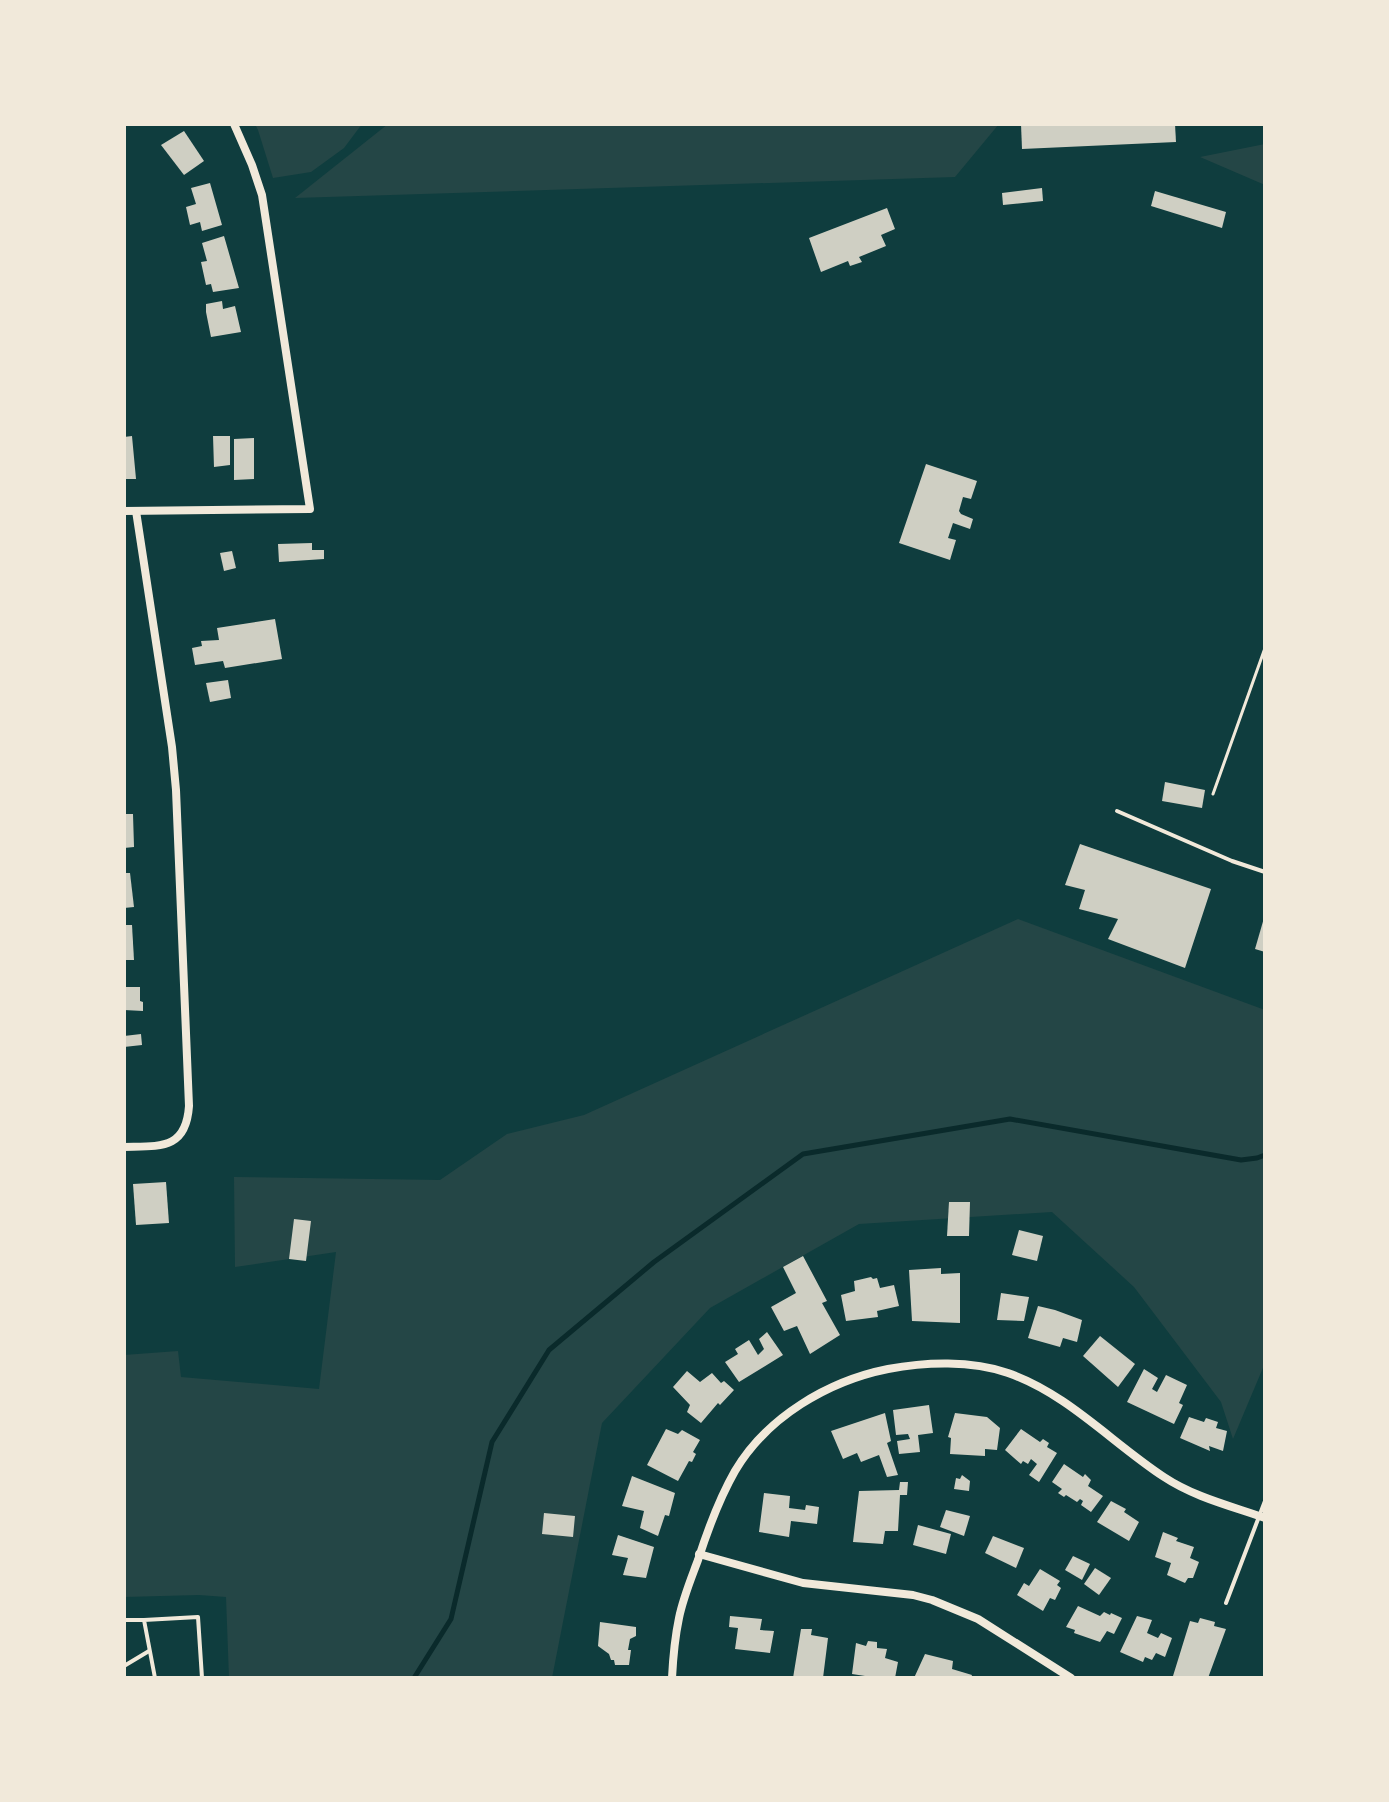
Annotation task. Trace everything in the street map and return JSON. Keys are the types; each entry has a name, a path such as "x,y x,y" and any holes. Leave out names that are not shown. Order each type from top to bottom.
{"street":[{"path":"124,511 310,509 262,195 234,124"},
{"path":"124,1147 171,1142 182,1135 188,1122 189,1106 176,790 136,511"},
{"path":"672,1678 679,1617 713,1515 737,1468 757,1442 807,1400 870,1373 905,1366 942,1364 977,1366 1008,1373 1070,1405 1164,1478 1187,1490 1262,1517"},
{"path":"699,1554 803,1583 913,1595 932,1600 978,1619 1071,1678"}],"lane":[{"path":"1117,811 1232,861 1265,872"},
{"path":"1226,1603 1262,1517 1265,1501"},
{"path":"124,1620 198,1617 202,1678"},
{"path":"144,1620 155,1678"},
{"path":"124,1666 149,1651"}],"path":[{"path":"1213,794 1265,648"}],"shaded area":[{"path":"255,124 362,124 344,148 311,172 273,178"},
{"path":"388,124 999,124 955,177 295,198"},
{"path":"1265,144 1265,185 1200,157"},
{"path":"1018,919 1265,1010 1265,1363 1233,1439 1221,1402 1134,1287 1052,1212 859,1224 710,1308 602,1423 552,1678 229,1678 226,1597 124,1597 124,1355 178,1351 181,1377 319,1389 336,1252 235,1267 234,1177 440,1180 507,1134 584,1115"}],"building":[{"path":"1021,124 1175,124 1176,142 1022,149"},
{"path":"184,131 204,161 184,175 161,145"},
{"path":"210,183 222,225 202,231 200,222 190,225 186,207 196,204 191,188"},
{"path":"1042,188 1043,201 1003,205 1002,193"},
{"path":"1155,191 1226,212 1222,228 1151,206"},
{"path":"887,208 895,229 881,235 886,246 859,257 862,262 850,266 848,261 821,272 809,238"},
{"path":"224,236 239,288 213,292 211,284 206,285 201,262 207,261 202,243"},
{"path":"222,301 223,309 235,306 241,332 211,337 206,304"},
{"path":"132,436 136,479 124,479 124,437"},
{"path":"213,436 230,436 230,465 214,467"},
{"path":"254,438 254,479 234,480 234,439"},
{"path":"926,464 977,481 971,499 963,497 959,511 973,519 970,529 953,523 948,538 956,540 950,560 899,543"},
{"path":"312,543 312,550 324,550 324,559 279,562 278,544"},
{"path":"232,551 236,568 224,571 220,553"},
{"path":"275,619 282,659 225,668 223,661 195,665 192,648 202,646 201,641 219,640 217,628"},
{"path":"228,680 231,698 210,702 206,683"},
{"path":"1165,782 1205,790 1202,808 1162,801"},
{"path":"124,814 133,814 134,847 124,848"},
{"path":"1080,844 1211,889 1185,968 1108,939 1118,919 1079,909 1085,890 1065,885"},
{"path":"124,873 130,873 134,907 124,908"},
{"path":"1265,918 1265,952 1255,949"},
{"path":"124,925 132,925 134,960 124,960"},
{"path":"124,987 140,987 143,1011 124,1010"},
{"path":"141,1034 142,1045 124,1047 124,1036"},
{"path":"166,1182 169,1223 136,1225 133,1184"},
{"path":"949,1202 970,1202 969,1236 947,1236"},
{"path":"294,1219 311,1221 306,1261 289,1259"},
{"path":"1019,1230 1043,1236 1037,1261 1012,1255"},
{"path":"803,1256 827,1301 822,1303 840,1335 810,1354 797,1326 784,1331 771,1307 796,1293 783,1267"},
{"path":"941,1268 941,1274 960,1273 960,1323 912,1321 909,1270"},
{"path":"877,1278 880,1288 894,1285 899,1306 877,1311 878,1317 846,1321 841,1295 855,1291 854,1281"},
{"path":"1001,1293 1029,1297 1024,1321 997,1320"},
{"path":"1038,1306 1082,1320 1077,1342 1063,1338 1060,1347 1028,1338"},
{"path":"767,1332 783,1355 739,1382 725,1362 738,1354 735,1349 749,1340 758,1355 764,1349 759,1339"},
{"path":"1100,1336 1135,1364 1118,1387 1083,1356"},
{"path":"1144,1369 1158,1378 1152,1389 1157,1392 1166,1375 1187,1385 1179,1403 1183,1405 1174,1424 1127,1402"},
{"path":"687,1371 700,1382 712,1373 721,1383 724,1381 734,1390 701,1423 687,1412 690,1405 673,1387"},
{"path":"929,1405 933,1433 918,1435 920,1452 899,1454 897,1441 910,1439 908,1434 896,1435 893,1410"},
{"path":"885,1413 891,1441 887,1443 898,1475 887,1477 879,1455 861,1462 857,1453 843,1459 831,1431"},
{"path":"955,1413 987,1417 1000,1428 997,1450 985,1449 985,1456 950,1454 951,1438 948,1437"},
{"path":"1189,1417 1218,1422 1216,1428 1227,1431 1223,1451 1209,1446 1210,1451 1180,1438"},
{"path":"666,1429 678,1434 682,1430 700,1440 693,1452 696,1454 692,1462 689,1461 678,1481 647,1465"},
{"path":"1021,1429 1040,1442 1043,1439 1049,1443 1047,1447 1057,1453 1039,1482 1029,1475 1037,1464 1031,1459 1028,1464 1023,1461 1021,1464 1005,1450"},
{"path":"1064,1464 1083,1477 1085,1474 1091,1480 1088,1486 1103,1496 1091,1512 1081,1505 1083,1501 1080,1499 1077,1502 1058,1493 1062,1489 1052,1482"},
{"path":"962,1475 970,1481 969,1491 954,1489 956,1478 960,1479"},
{"path":"632,1476 675,1493 669,1516 665,1515 658,1536 640,1528 644,1511 622,1506"},
{"path":"900,1482 908,1482 907,1495 900,1495 898,1531 885,1531 883,1544 853,1542 859,1491 899,1490"},
{"path":"764,1493 790,1496 789,1508 805,1510 806,1505 819,1507 817,1524 791,1521 789,1537 759,1532"},
{"path":"1111,1501 1126,1509 1124,1512 1139,1522 1129,1541 1097,1522"},
{"path":"946,1510 970,1516 964,1536 940,1527"},
{"path":"544,1513 575,1516 573,1537 542,1534"},
{"path":"918,1525 951,1534 946,1554 913,1545"},
{"path":"1163,1532 1178,1538 1176,1541 1194,1547 1190,1558 1199,1562 1193,1578 1188,1578 1185,1583 1167,1575 1171,1563 1155,1557"},
{"path":"618,1535 654,1547 646,1578 623,1575 628,1558 612,1555"},
{"path":"993,1536 1024,1548 1016,1568 985,1553"},
{"path":"1073,1556 1090,1564 1082,1580 1065,1570"},
{"path":"1095,1568 1111,1578 1099,1595 1084,1584"},
{"path":"1040,1569 1060,1581 1057,1585 1061,1588 1055,1600 1050,1598 1043,1611 1017,1595 1024,1583 1029,1586"},
{"path":"1078,1606 1100,1616 1104,1612 1122,1618 1114,1634 1107,1631 1100,1642 1066,1627"},
{"path":"730,1616 762,1619 760,1630 774,1631 770,1653 735,1649 738,1628 729,1627"},
{"path":"1137,1616 1152,1620 1147,1633 1158,1638 1161,1633 1172,1638 1165,1657 1156,1653 1152,1660 1145,1657 1143,1662 1120,1652"},
{"path":"1200,1618 1226,1629 1208,1678 1173,1676 1190,1621 1198,1623"},
{"path":"600,1622 636,1627 636,1636 630,1639 629,1665 615,1665 609,1654 598,1646"},
{"path":"801,1629 812,1629 811,1635 828,1638 823,1678 793,1678"},
{"path":"868,1641 877,1642 877,1648 887,1649 885,1658 898,1662 895,1678 852,1674 856,1643 866,1646"},
{"path":"925,1654 953,1661 952,1669 972,1675 971,1678 914,1678"}],"waterway":[{"path":"414,1678 451,1619 492,1442 549,1350 654,1262 803,1154 1010,1119 1241,1160 1265,1155"}]}
